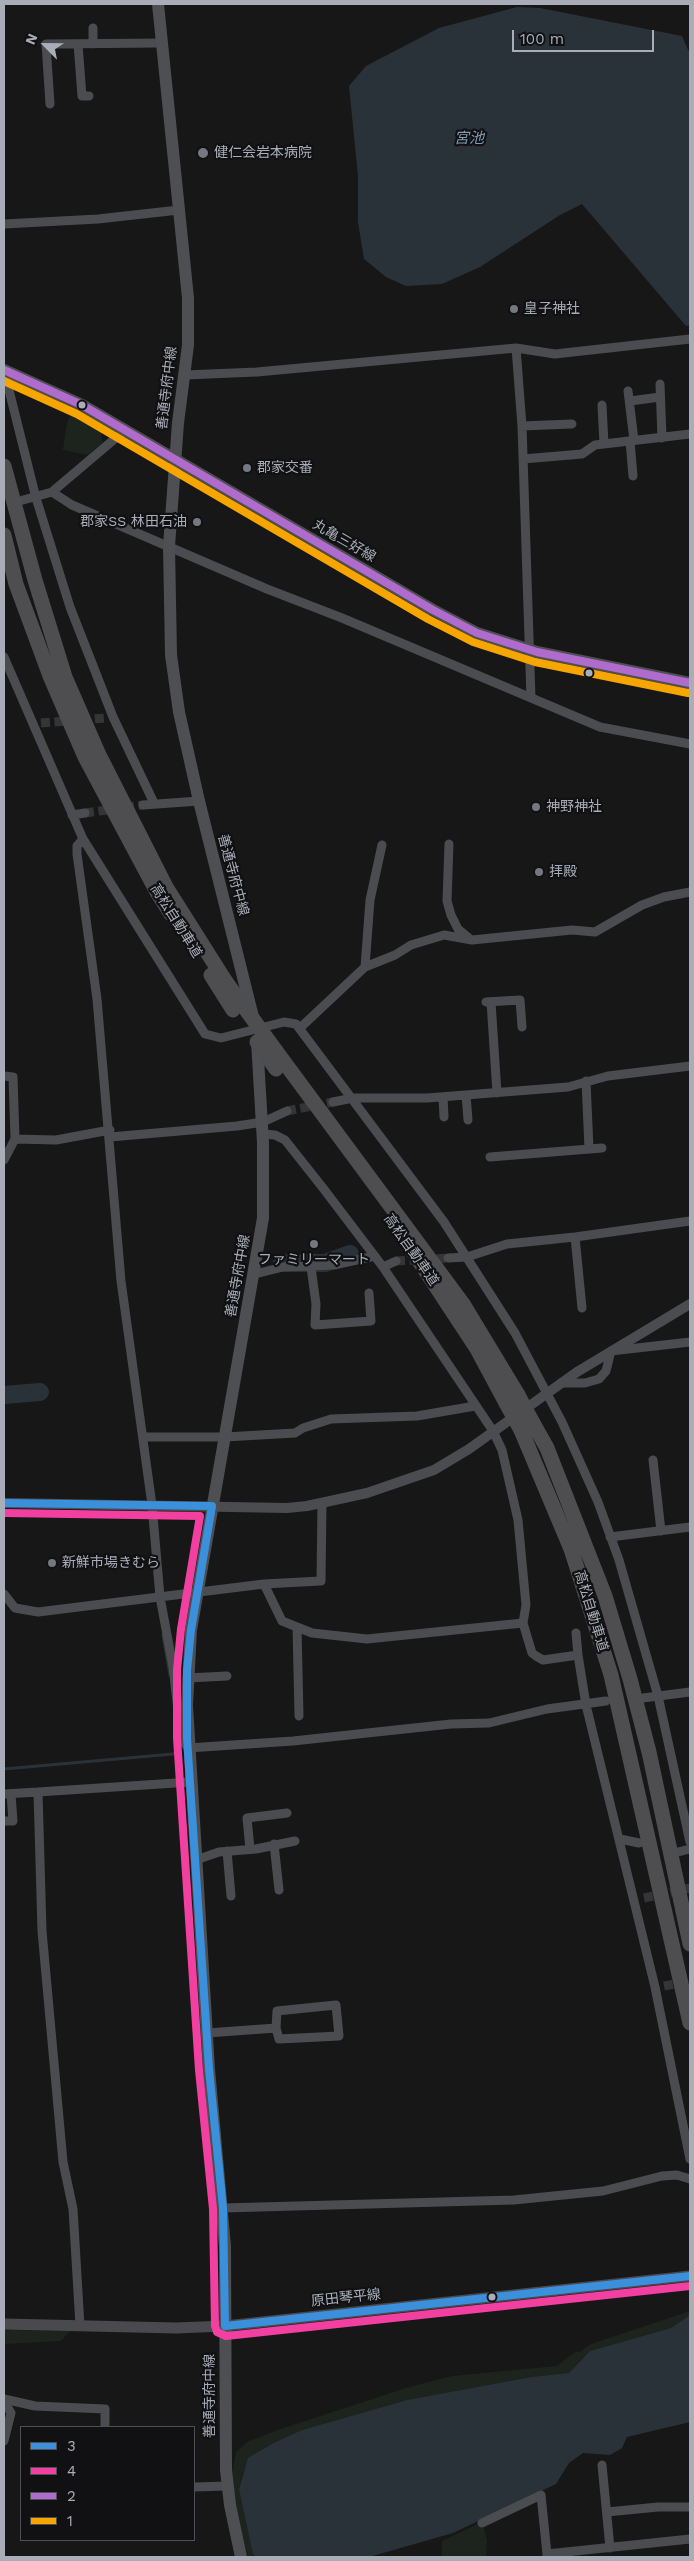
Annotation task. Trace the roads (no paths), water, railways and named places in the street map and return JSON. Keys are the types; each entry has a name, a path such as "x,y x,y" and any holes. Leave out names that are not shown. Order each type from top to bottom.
{"highway":[{"name":"高松自動車道","path":"4,466 65,677 99,755 166,887 226,982 463,1304 527,1427 571,1549 611,1675 690,2023"},
{"name":"高松自動車道","path":"4,535 16,584 50,676 85,758 157,892 233,1010 407,1242 512,1399"},
{"name":"高松自動車道","path":"527,1427 547,1448 586,1544 617,1633 648,1752 690,1944"}],"main road":[{"name":"善通寺府中線","path":"158,4 188,298 188,345 175,460 169,546 171,655 179,712 199,801 234,934 254,1029 263,1128 263,1218 255,1274 197,1591 191,1630 187,1678 190,1782 207,2032 223,2208 227,2486 241,2557"},
{"name":"丸亀三好線","path":"4,370 82,406 456,623 477,633 528,650 690,683"},
{"name":"原田琴平線","path":"4,2324 176,2328 225,2326 690,2276"}],"street":[{"path":"93,28 93,44"},
{"path":"50,104 46,44 162,43"},
{"path":"78,44 82,96 89,96"},
{"path":"4,224 98,219 179,210"},
{"path":"185,375 257,372 516,348 555,354 690,338"},
{"path":"516,348 522,426 531,698"},
{"path":"4,370 36,498 70,608 109,718 154,802"},
{"path":"660,384 662,438"},
{"path":"628,391 633,476"},
{"path":"630,401 660,397"},
{"path":"602,405 604,444"},
{"path":"522,426 572,424"},
{"path":"23,500 36,498 52,492 124,431"},
{"path":"523,459 582,454 595,445 690,434"},
{"path":"52,492 72,505 600,727 690,744"},
{"path":"4,657 37,724 83,839 205,1034 221,1038 284,1022 296,1024 439,1215 520,1341 562,1422 598,1502 610,1537 636,1614 658,1696 690,1842"},
{"path":"143,805 154,802 199,801"},
{"path":"72,815 85,813"},
{"path":"83,839 77,846 77,854 96,999 110,1134 121,1282 152,1505 160,1597 181,1737 188,1748 293,1741 451,1724 489,1723 547,1709 606,1702"},
{"path":"449,844 449,908 458,929 472,940"},
{"path":"365,967 370,900 382,845"},
{"path":"300,1028 365,967 395,955 411,945 444,936 472,940 572,930 595,932 642,905 664,897 690,892"},
{"path":"497,1093 488,1002 520,1000 522,1027"},
{"path":"333,1102 353,1098 466,1096 568,1087 586,1081 690,1066"},
{"path":"4,1076 13,1077 15,1139 4,1160"},
{"path":"586,1081 589,1149"},
{"path":"466,1096 468,1120"},
{"path":"443,1097 444,1117"},
{"path":"263,1128 287,1111"},
{"path":"15,1139 56,1140 110,1134 237,1126 263,1128 285,1140 383,1267 493,1431 502,1450 518,1520 526,1606 524,1623 532,1653 543,1660 578,1655"},
{"path":"490,1157 602,1148"},
{"path":"448,1258 467,1257 507,1244 575,1237 690,1221"},
{"path":"575,1237 582,1308"},
{"path":"255,1274 283,1267 311,1268 334,1265 375,1256"},
{"path":"383,1267 396,1261"},
{"path":"311,1268 316,1304 316,1325 371,1321 369,1293"},
{"path":"4,1503 287,1508 322,1503 367,1493 434,1470 469,1449 561,1383 690,1304"},
{"path":"611,1351 690,1342"},
{"path":"561,1383 585,1382 599,1379 606,1371 611,1351"},
{"path":"142,1436 225,1437 295,1433 303,1428 331,1419 417,1416 475,1406"},
{"path":"653,1460 661,1530"},
{"path":"4,1594 15,1608 38,1612 197,1591 216,1591 264,1584 321,1581 322,1503"},
{"path":"610,1537 690,1527"},
{"path":"264,1584 282,1620 312,1633 367,1640 524,1623"},
{"path":"297,1627 299,1716"},
{"path":"576,1633 586,1704 620,1839 640,1899 660,1986 690,2159"},
{"path":"187,1678 227,1676"},
{"path":"643,1698 690,1692"},
{"path":"4,1822 13,1821 7,1794 190,1782"},
{"path":"38,1792 42,1931 63,2162 73,2209 80,2326"},
{"path":"250,1849 247,1818 287,1813"},
{"path":"620,1839 639,1843"},
{"path":"196,1860 227,1851 295,1841"},
{"path":"274,1844 279,1890"},
{"path":"678,1852 690,1849"},
{"path":"227,1851 231,1896"},
{"path":"336,2006 339,2036 279,2039 276,2028 277,2011 336,2006"},
{"path":"207,2032 276,2028"},
{"path":"223,2208 514,2200 603,2191 662,2176 677,2175 690,2179"},
{"path":"4,2400 35,2406 105,2408 105,2426"},
{"path":"4,2400 11,2413 4,2441"},
{"path":"602,2465 610,2548"},
{"path":"195,2487 227,2486"},
{"path":"482,2523 541,2496 547,2556 690,2540"},
{"path":"606,2512 658,2507 690,2507"}],"water":[{"name":"宮池","path":"517,7 540,8 682,36 690,54 690,325 686,326 582,204 560,215 480,267 442,284 406,286 386,277 364,259 358,222 358,176 349,86 366,66 439,28"},
{"path":"690,2315 690,2422 627,2437 622,2448 610,2455 583,2453 569,2463 556,2484 453,2533 369,2557 256,2557 253,2554 239,2489 248,2458 274,2443 302,2430 407,2400 531,2377 569,2373 590,2351 671,2328"}],"waterway":[{"path":"282,1263 325,1263 350,1254"},
{"path":"4,1395 40,1392"},
{"path":"163,1635 170,1675"},
{"path":"4,1769 173,1754 178,1752 178,1738"}],"tunnel":[{"path":"41,723 106,718"},
{"path":"85,813 143,805"},
{"path":"287,1111 333,1102"},
{"path":"396,1261 448,1258"},
{"path":"644,1898 690,1888"},
{"path":"664,1986 690,1981"}],"place":[{"name":"健仁会岩本病院","path":"203,153"},
{"name":"皇子神社","path":"514,309"},
{"name":"郡家交番","path":"247,468"},
{"name":"郡家SS 林田石油","path":"197,522"},
{"name":"神野神社","path":"536,807"},
{"name":"拝殿","path":"539,872"},
{"name":"ファミリーマート","path":"314,1244"},
{"name":"新鮮市場きむら","path":"52,1563"}]}
